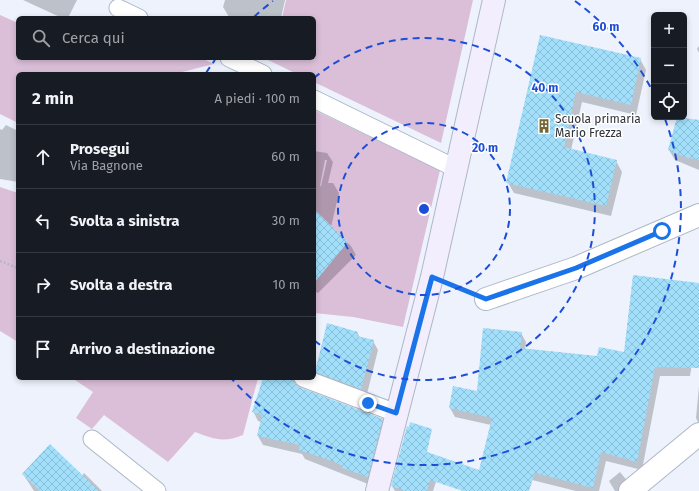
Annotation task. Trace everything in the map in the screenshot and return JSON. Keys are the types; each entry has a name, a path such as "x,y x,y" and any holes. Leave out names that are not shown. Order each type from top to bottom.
{"main road":[{"path":"377,491 432,277 455,168 494,0"}],"street":[{"path":"486,299 576,268 699,215"},
{"path":"644,487 699,434"}],"lane":[{"path":"118,8 135,16"},
{"path":"233,60 259,72"},
{"path":"316,100 455,168"},
{"path":"308,380 396,413"},
{"path":"92,439 157,491"}],"path":[{"path":"0,261 16,267"}],"shaded area":[{"path":"286,0 473,0 441,143 316,83 316,72 293,72 268,60 316,60 316,16 282,16"},
{"path":"0,15 16,22 16,60 205,60 214,64 182,72 16,72 16,122 0,114"},
{"path":"316,111 440,170 403,327 353,317 316,313"},
{"path":"0,187 16,192 16,341 0,331"},
{"path":"75,380 257,380 243,435 230,439 219,439 195,432 168,462 104,415 92,429 76,418 93,392"}],"building":[{"name":"Scuola primaria Mario Frezza","path":"540,35 641,58 631,105 576,92 564,147 617,160 606,206 506,183"},
{"path":"687,118 699,120 699,160 685,157 668,150 676,120 687,120"},
{"path":"316,211 348,242 316,281"},
{"path":"633,275 699,283 699,368 655,367 637,462 601,452 593,488 535,473 529,491 463,491 430,480 427,491 405,491 391,486 407,426 409,427 410,422 432,429 427,452 479,470 492,418 449,408 453,386 477,391 483,328 522,332 520,348 597,356 599,347 624,352"},
{"path":"327,323 358,332 357,336 374,340 361,389 316,372"},
{"path":"262,380 294,380 295,384 299,387 383,419 368,477 342,468 343,466 332,461 299,450 300,445 257,436 262,415 252,412"},
{"path":"50,444 99,491 40,491 22,474"}],"place":[{"name":"Scuola primaria Mario Frezza","path":"544,126"}],"route":[{"path":"368,403 396,413 432,277 486,299 576,268 662,231"}]}
